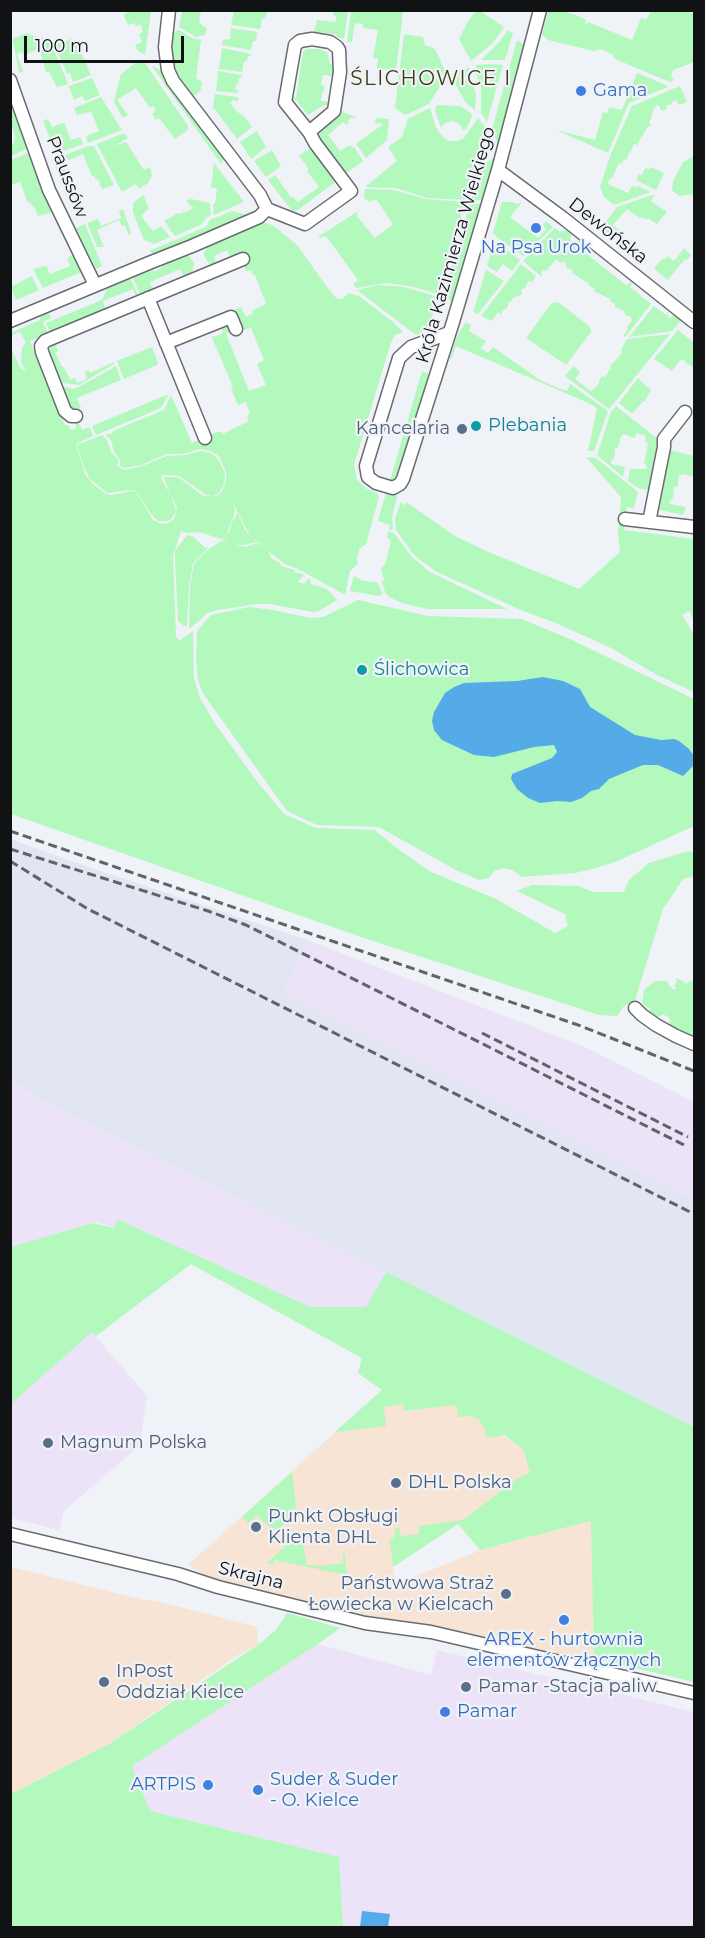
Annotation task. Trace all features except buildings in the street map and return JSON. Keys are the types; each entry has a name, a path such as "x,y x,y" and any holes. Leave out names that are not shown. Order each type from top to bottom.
{"street":[{"path":"169,10 165,47 168,70 173,81 260,195 267,209 305,224 351,191 285,102 296,45 300,41 321,40 330,42 339,50 339,79 334,111 309,132"},
{"name":"Króla Kazimierza Wielkiego","path":"449,333 411,347 401,354 366,466 370,480 390,488 397,486 403,479 449,333 498,170 540,10"},
{"name":"Praussów","path":"10,80 48,189 94,285"},
{"name":"Dewońska","path":"498,170 692,316"},
{"path":"10,321 260,217 267,209"},
{"path":"76,416 71,416 65,411 43,356 42,344 48,338 243,259"},
{"path":"148,298 205,438"},
{"path":"166,343 231,317 236,329"},
{"path":"648,522 664,439 685,412"},
{"path":"625,519 694,527"},
{"path":"635,1008 656,1024 694,1044"},
{"name":"Skrajna","path":"10,1534 178,1574 218,1587 365,1623 431,1632 694,1693"}],"shaded area":[{"path":"10,839 307,940 284,993 694,1199 694,1427 34,1096 11,1081"},
{"path":"307,940 585,1047 694,1102 694,1199 284,993"},
{"path":"10,1081 34,1096 386,1272 366,1307 310,1307 117,1219 115,1228 97,1222 11,1248"},
{"path":"92,1332 147,1396 140,1445 64,1511 59,1530 11,1518 10,1404"},
{"path":"383,1389 446,1397 523,1449 530,1472 518,1478 458,1524 393,1567 396,1584 481,1550 592,1521 594,1669 253,1591 207,1576 188,1565"},
{"name":"InPost Oddział Kielce","path":"11,1567 257,1627 258,1645 238,1655 109,1744 11,1794"},
{"path":"318,1644 431,1675 437,1650 694,1712 694,1927 343,1927 339,1857 150,1811 132,1766"}],"green space":[{"path":"133,10 151,11 145,55 138,51 135,45 142,42 139,34 143,32 141,25 136,26 135,23 128,25 124,16"},
{"path":"477,10 504,27 493,43 471,61 459,39 468,21"},
{"path":"182,11 201,11 199,22 207,28 205,35 196,37 179,27"},
{"path":"234,11 267,12 265,19 262,19 260,29 231,25"},
{"path":"334,11 348,11 344,39 337,37 336,34 314,32 317,20 336,22"},
{"path":"351,11 403,11 396,71 377,68 378,58 373,58 378,30 363,28 363,24 355,23 352,42 347,42"},
{"path":"548,11 563,11 581,17 586,20 585,24 588,22 632,40 641,18 646,20 651,11 687,11 694,14 694,62 673,70 671,76 674,80 670,82 615,59 613,55 602,49 594,51 548,40 542,35"},
{"path":"231,28 257,32 256,41 253,41 251,50 222,45 223,40 230,39"},
{"path":"179,30 192,38 201,40 196,78 202,82 201,90 195,95 191,95 179,83 173,68 171,33"},
{"path":"508,30 513,33 505,60 481,60 499,42"},
{"path":"27,33 50,40 68,84 57,87 49,72 46,72 39,49 24,55 22,52 17,54 23,72 19,73 13,40"},
{"path":"404,34 423,37 425,45 435,49 447,75 429,104 405,115 395,108"},
{"path":"71,39 77,44 91,75 73,82 70,73 67,74 53,41 61,43"},
{"path":"517,40 525,46 499,147 492,129"},
{"path":"222,48 251,54 247,61 244,61 242,72 219,69"},
{"path":"306,49 319,49 327,52 330,64 336,65 333,76 323,75 321,85 325,86 321,101 329,102 328,106 324,105 308,115 298,101 290,99 289,95 296,98 303,52"},
{"path":"139,60 145,63 188,126 188,130 175,139 159,118 156,120 152,114 156,110 153,106 150,108 136,88 117,100 128,115 123,118 114,102 121,74"},
{"path":"477,65 503,65 487,122 481,113 481,88 474,68"},
{"path":"152,66 162,71 175,94 222,154 224,159 221,164"},
{"path":"469,67 476,95 475,110 466,103 451,77"},
{"path":"218,71 242,75 236,84 237,93 216,91"},
{"path":"637,73 668,87 629,103 608,153 556,130 595,140 603,112 608,113 609,107 622,110"},
{"path":"92,78 100,95 85,101 82,96 74,100 69,86"},
{"path":"11,84 28,132 24,139 27,149 11,156 11,144 14,143 15,136 11,122"},
{"path":"680,86 687,102 679,105 676,100 666,106 667,109 663,111 660,106 656,105 651,115 650,127 648,126 637,145 634,144 626,160 624,159 622,164 619,163 608,183 628,193 632,186 635,189 637,186 651,192 614,205 604,197 600,187 610,156 632,106"},
{"path":"215,94 239,99 236,102 234,99 230,103 252,127 237,139 213,107"},
{"path":"101,97 122,130 88,143 86,136 99,131 93,116 91,112 77,115 74,108"},
{"path":"437,105 460,106 471,113 472,117 466,129 463,130 459,123 452,121 445,123 441,128 435,110"},
{"path":"430,108 436,128 448,141 464,138 478,118 486,128 466,200 427,198 396,188 365,187 397,161 388,147 402,137 408,119"},
{"path":"340,111 356,117 348,120 346,125 343,122 328,135 340,151 350,145 354,147 363,161 344,175 319,140 319,134"},
{"path":"376,118 389,119 387,140 366,158 356,144 382,125 380,122 377,124 375,122"},
{"path":"48,119 52,127 64,123 71,140 80,137 83,144 56,154 43,121"},
{"path":"257,131 266,147 251,159 240,142"},
{"path":"124,133 128,138 114,146 126,142 144,170 149,167 152,176 148,183 139,189 136,184 122,192 97,144"},
{"path":"94,146 114,185 102,189 98,179 92,176 83,154 69,160 67,158 62,160 68,176 61,180 52,160"},
{"path":"314,146 338,180 298,210 292,211 268,180 275,175 291,197 298,202 319,187 299,156"},
{"path":"272,150 281,166 266,177 254,161"},
{"path":"28,153 52,212 50,213 38,216 34,206 28,203 20,182 11,185 11,160"},
{"path":"497,156 483,200 471,200 480,167"},
{"path":"694,156 694,194 679,196 672,190 673,181 683,162"},
{"path":"214,163 244,202 214,215 213,204 215,204 217,189 211,187"},
{"path":"651,167 664,173 656,190 636,180 645,168 650,169"},
{"path":"365,189 394,190 426,199 465,202 439,294 388,283 356,288 353,284 358,280 326,236 318,237 358,211 357,216 375,238 393,224 376,199 370,202 364,198"},
{"path":"655,194 651,201 667,212 657,224 648,218 647,220 640,218 627,209 613,225 621,232 615,239 601,228 617,207"},
{"path":"143,195 149,208 141,216 153,231 161,226 170,237 154,244 144,240 133,212 133,203"},
{"path":"191,199 210,203 211,215 202,224 175,236 164,221 193,208 186,201"},
{"path":"502,202 517,204 522,202 510,217 538,238 546,229 543,225 546,221 553,227 523,256 493,233"},
{"path":"470,203 483,204 453,302 443,297"},
{"path":"123,209 131,232 129,236 125,225 122,226 119,220 97,230 104,247 97,247 87,223 98,219 101,226 121,218 119,211"},
{"path":"232,211 248,215 154,254 149,251 206,227 210,220"},
{"path":"264,222 274,226 297,245 337,299 342,299 349,293 359,296 403,332 395,335 391,342 354,465 357,480 367,489 377,493 379,497 366,544 359,549 358,563 350,571 345,595 285,564 268,551 271,558 281,566 304,575 297,582 304,584 310,579 311,584 327,589 337,600 313,612 270,604 217,610 206,614 189,628 190,586 194,564 205,552 221,541 230,543 222,540 225,537 221,539 199,532 181,531 173,556 176,636 179,641 193,631 194,679 200,698 214,722 256,780 284,814 316,828 375,830 429,871 496,899 555,933 568,926 565,914 517,891 532,885 578,886 593,892 624,892 629,880 649,863 689,851 694,853 694,876 683,879 663,909 635,1000 623,1007 617,1016 599,1015 361,937 11,814 11,348 21,369 26,371 21,363 22,348 26,342 20,332 11,335 11,333 40,320 41,312 47,309 51,318 43,322 48,333 30,341 65,425 68,425 71,430 76,428 75,422 78,420 82,430 90,427 93,436 76,444 85,474 106,494 136,492 153,520 162,524 168,523 174,519 177,508 163,477 178,477 203,496 216,496 221,493 226,480 226,472 219,456 199,449 184,454 167,454 141,465 124,468 120,466 120,460 114,452 111,440 105,434 111,434 113,431 164,410 171,395 192,443 217,432 223,434 249,421 247,416 250,414 246,402 238,405 231,389 233,387 210,333 213,337 223,333 221,325 231,327 233,330 226,334 249,391 266,385 257,364 264,360 251,328 244,330 235,309 241,307 246,317 266,304 255,275 251,270 246,271 240,254 230,257 227,250 214,256 216,263 210,265 204,252 210,244","holes":["235,506 251,536 245,530 237,511 230,531 226,535 231,522 234,517","251,536 264,547 257,543 245,547 235,545 257,542"]},
{"path":"85,224 102,266 96,269 76,228"},
{"path":"555,228 560,232 567,230 572,233 570,240 576,244 579,240 583,241 580,249 626,285 633,281 630,287 651,304 625,337 623,336 632,320 630,316 615,307 610,299 594,291 588,281 572,273 573,270 567,268 564,261 561,263 556,259 546,271 541,272 542,277 523,261"},
{"path":"494,240 520,260 512,271 503,264 497,272 487,266"},
{"path":"684,248 691,255 668,280 654,269 667,256 674,261"},
{"path":"76,253 84,271 43,288 33,269 46,266 50,274 70,266 67,258"},
{"path":"186,255 194,263 192,272 184,277 180,269 150,282 153,289 140,294 132,276 148,270 156,271 166,262"},
{"path":"521,264 536,276 532,282 528,281 525,288 521,290 520,296 508,302 508,307 502,311 501,315 498,312 492,321 481,316"},
{"path":"486,270 504,281 478,314 473,312"},
{"path":"32,276 39,290 16,300 11,287"},
{"path":"130,277 138,295 136,296 133,289 103,301 105,309 50,332 46,323 102,300 108,287"},
{"path":"379,285 404,287 438,297 428,330 416,335 357,290"},
{"path":"558,302 590,327 591,332 566,365 526,338 552,303"},
{"path":"654,306 666,315 670,309 667,316 670,318 675,313 682,319 672,331 629,337"},
{"path":"466,322 471,325 469,331 486,341 481,348 488,353 493,347 540,380 558,388 567,391 570,384 608,411 594,451 588,451 597,408 456,346 451,360 457,336"},
{"path":"678,330 694,343 694,368 684,360 680,360 672,371 654,359"},
{"path":"670,334 609,409 565,376 574,366 580,372 575,379 591,391 599,384 602,376 605,377 610,366 622,353 621,350 627,339"},
{"path":"55,344 58,351 55,352 62,367 70,380 75,378 77,383 87,379 85,372 88,370 90,373 114,362 114,364 79,385 64,383 60,381 49,351 50,347"},
{"path":"152,347 157,365 124,379 117,361"},
{"path":"116,366 121,380 77,398 81,408 76,410 70,408 59,385 72,389 77,388"},
{"path":"422,371 431,375 398,477 390,481"},
{"path":"638,378 651,390 645,401 631,413 619,403"},
{"path":"169,394 161,408 96,435 92,426"},
{"path":"616,406 660,441 651,491 638,488 628,481 630,469 646,469 647,465 644,464 648,443 645,442 646,436 637,433 634,438 624,434 621,436 611,464 625,467 623,477 597,455 611,412"},
{"path":"102,435 119,461 117,466 125,470 167,456 201,451 211,453 218,459 224,471 223,486 219,493 213,496 206,495 179,476 162,475 161,479 171,495 176,511 168,521 158,521 136,491 107,493 90,479 77,445"},
{"path":"670,450 694,456 694,474 679,476 677,487 674,487 673,498 669,502 686,507 683,515 656,509"},
{"path":"586,457 596,458 638,492 634,508 627,507 624,530 694,539 694,622 690,611 682,615 694,635 694,692 657,675 611,648 435,571 414,555 396,530 395,519 401,502 404,506 406,502 455,536 579,589 620,552 618,533 621,497"},
{"path":"386,493 397,497 392,517 393,530 389,529 390,525 378,521"},
{"path":"388,531 394,533 411,556 430,572 507,609 427,609 402,603 389,597 381,580 384,581 381,569 386,562 391,540 387,538"},
{"path":"187,535 194,537 205,548 209,547 193,563 189,586 187,626 184,626 178,621 175,551"},
{"path":"354,576 363,581 377,582 383,594 378,596 350,591"},
{"path":"358,600 428,616 522,619 572,640 694,699 694,826 615,862 596,868 575,873 521,877 513,870 503,868 494,871 489,878 479,880 456,870 379,827 317,825 287,811 202,692 196,660 197,631 211,615 249,607 310,618 323,617"},
{"path":"674,978 686,984 690,980 694,983 694,1038 669,1027 670,1019 663,1014 656,1019 645,1011 650,1009 642,1003 644,990 655,981 667,981 669,986 675,990 677,981"},
{"path":"117,1219 310,1307 366,1307 386,1272 694,1427 694,1682 594,1658 591,1521 480,1550 458,1524 393,1567 390,1539 394,1538 395,1528 399,1528 401,1536 419,1534 419,1526 463,1520 518,1478 530,1472 523,1449 504,1435 487,1438 483,1425 478,1419 470,1416 458,1417 456,1405 404,1411 403,1404 384,1407 386,1426 335,1432 382,1390 358,1373 362,1358 191,1264 96,1336 92,1332 11,1404 11,1247 93,1223 114,1228"},
{"path":"292,1472 296,1506 292,1516 278,1530 268,1526 257,1515 248,1523 242,1517"},
{"path":"293,1541 303,1545 307,1565 343,1563 343,1550 347,1575 274,1560 273,1565 268,1564 288,1543"},
{"path":"287,1613 340,1628 132,1766 150,1811 339,1857 343,1927 11,1927 11,1794 109,1744 258,1645 276,1630"}],"water":[{"path":"543,677 563,681 580,689 590,707 635,735 679,741 694,756 694,765 683,776 658,765 643,765 609,779 599,789 591,791 582,798 571,802 540,803 528,798 517,789 511,779 512,774 552,758 557,752 554,745 534,747 494,757 474,755 442,740 434,730 432,721 434,712 445,693 454,687 464,683 517,681"},
{"path":"362,1911 390,1914 388,1927 360,1927"}],"railway":[{"path":"10,831 581,1026 694,1071"},
{"path":"10,849 246,925 684,1145"},
{"path":"10,861 88,909 694,1214"},
{"path":"482,1033 688,1137"}],"place":[{"name":"Gama","path":"581,91"},
{"name":"Na Psa Urok","path":"536,228"},
{"name":"Plebania","path":"476,426"},
{"name":"Kancelaria","path":"462,429"},
{"name":"Ślichowica","path":"362,670"},
{"name":"Magnum Polska","path":"48,1443"},
{"name":"DHL Polska","path":"396,1483"},
{"name":"Punkt Obsługi Klienta DHL","path":"256,1527"},
{"name":"Państwowa Straż Łowiecka w Kielcach","path":"506,1594"},
{"name":"AREX - hurtownia elementów złącznych","path":"564,1620"},
{"name":"InPost Oddział Kielce","path":"104,1682"},
{"name":"Pamar -Stacja paliw","path":"466,1687"},
{"name":"Pamar","path":"445,1712"},
{"name":"ARTPIS","path":"208,1785"},
{"name":"Suder & Suder - O. Kielce","path":"258,1790"}],"district":[{"name":"ŚLICHOWICE I","path":"431,79"}]}
